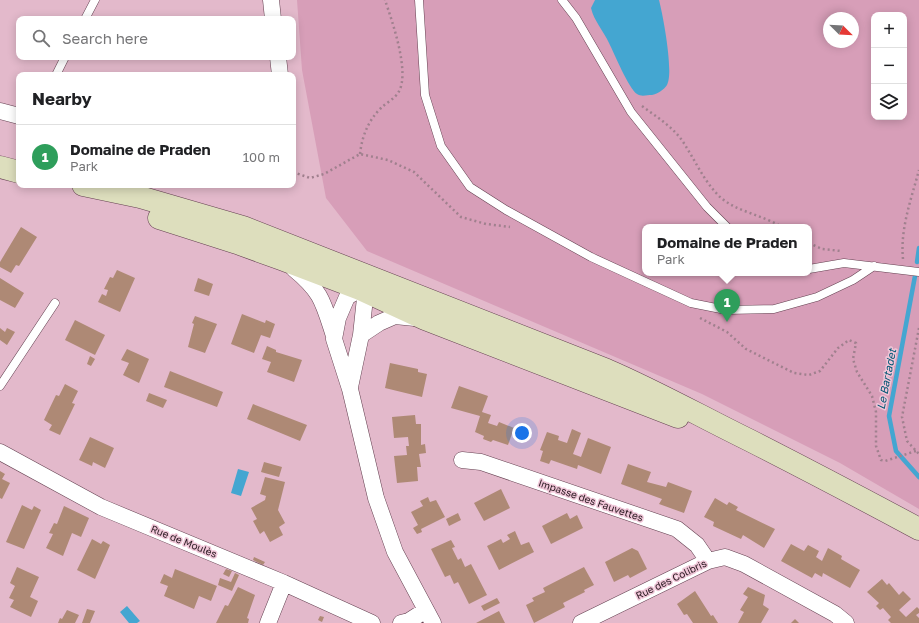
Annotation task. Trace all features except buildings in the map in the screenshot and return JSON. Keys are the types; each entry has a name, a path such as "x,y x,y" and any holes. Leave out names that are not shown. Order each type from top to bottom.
{"main road":[{"path":"0,167 16,171"},
{"path":"77,188 141,212 237,242 281,259 363,282 425,319 672,415 749,440"},
{"path":"97,188 140,197 243,227 363,282 647,387 793,461 919,529"}],"street":[{"path":"271,0 273,16"},
{"path":"278,60 280,72"},
{"path":"0,111 16,115"},
{"path":"281,259 310,282 319,294 350,389 376,498 395,552 430,617 401,623"},
{"path":"334,339 338,318 347,297 363,282"},
{"path":"350,389 361,335 365,298 363,282"},
{"path":"361,335 380,323 395,316 425,319"},
{"name":"Rue de Moulès","path":"0,452 101,507 284,583 372,623"},
{"name":"Impasse des Fauvettes","path":"462,460 481,462 677,529 697,545 708,561"},
{"name":"Rue des Colibris","path":"580,623 708,561 725,557 744,564 834,614 846,623"},
{"path":"268,623 284,583"}],"lane":[{"path":"87,16 95,0"},
{"path":"419,0 425,96 441,146 470,188 506,210 590,257 691,303 726,310 774,309 817,297 853,280 874,266"},
{"path":"562,0 576,18 631,112 707,207 724,224"},
{"path":"58,72 64,60"},
{"path":"812,268 844,263 919,272"},
{"path":"0,386 55,303"}],"path":[{"path":"360,154 362,139 371,118 398,93 402,76 398,44 386,0"},
{"path":"638,102 672,127 685,144 705,180 720,197 742,209 777,224"},
{"path":"904,270 902,244 906,217 919,170"},
{"path":"919,328 902,416 908,441 919,454"},
{"path":"885,461 916,451"}],"shaded area":[{"path":"297,0 919,0 919,509 840,463 702,394 367,251 326,198 302,70"}],"water":[{"path":"595,0 659,0 669,57 669,79 667,85 658,93 644,96 637,94 634,91 626,78 607,38 594,17 591,8"},
{"path":"238,469 249,472 241,496 231,493"},
{"path":"127,606 140,621 137,623 129,623 120,612"}],"waterway":[{"name":"Le Bartadet","path":"917,262 919,248"},
{"name":"Le Bartadet","path":"915,276 889,416 896,451 919,477"}],"place":[{"name":"Domaine de Praden","path":"727,322"}]}
